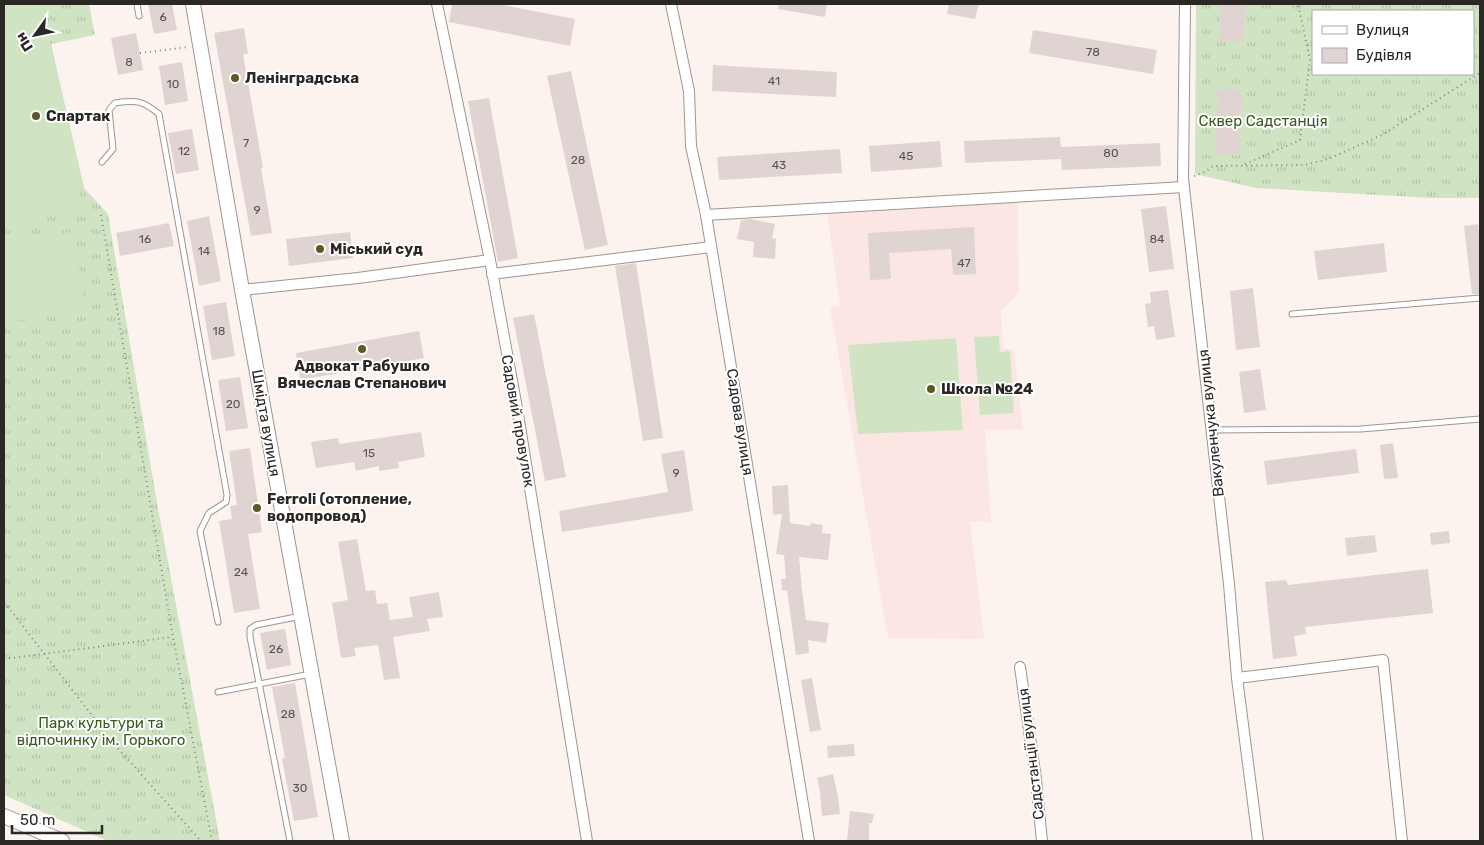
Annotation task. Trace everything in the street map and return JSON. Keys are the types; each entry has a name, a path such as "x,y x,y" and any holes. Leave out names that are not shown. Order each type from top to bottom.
{"street":[{"name":"Шмідта вулиця","path":"193,4 242,290 342,841"},
{"name":"Садовий провулок","path":"437,4 490,260 517,408 587,841"},
{"name":"Садова вулиця","path":"671,4 689,92 691,146 706,215 809,841"},
{"name":"Вакуленчука вулиця","path":"1185,4 1184,183 1229,584 1237,678 1258,841"},
{"path":"706,215 1184,183"},
{"path":"492,274 711,247"},
{"path":"242,290 358,278 490,260"},
{"path":"1237,678 1383,660 1402,841"},
{"name":"Садстанції вулиця","path":"1020,667 1036,779 1042,841"},
{"path":"4,816 62,841"}],"lane":[{"path":"138,4 139,16"},
{"path":"102,162 113,149 109,110 115,103 128,101 146,103 159,114 227,495 226,502 209,513 200,531 218,622"},
{"path":"1292,314 1480,298"},
{"path":"1212,430 1361,429 1480,419"},
{"path":"290,841 250,629 256,625 301,616"},
{"path":"218,692 312,674"}],"path":[{"path":"1243,166 1300,140 1310,60 1298,4"},
{"path":"140,53 188,47"},
{"path":"1184,183 1213,166 1305,165 1328,159 1382,135 1480,74"},
{"path":"101,215 173,637 212,841"},
{"path":"4,603 46,654 114,744 201,841"},
{"path":"4,659 173,637"}],"shaded area":[{"name":"Школа №24","path":"1018,202 1019,292 1001,311 1003,348 1014,349 1023,430 985,429 991,522 970,521 984,639 888,638 830,307 840,305 827,213"}],"green space":[{"name":"Парк культури та відпочинку ім. Горького","path":"4,4 89,4 95,35 51,44 84,188 108,214 156,497 220,841 108,841 4,795"},
{"name":"Спартак","path":"4,4 41,4 84,188 65,214 4,224"},
{"name":"Сквер Садстанція","path":"1196,4 1480,4 1480,198 1430,198 1256,188 1195,174"},
{"path":"71,232 86,308 4,323 4,245"},
{"path":"999,336 1000,352 1010,351 1014,413 980,415 974,337"},
{"path":"956,338 963,430 858,434 848,345"}],"building":[{"path":"148,4 172,4 177,30 154,34"},
{"path":"452,4 498,4 575,19 570,46 449,22"},
{"path":"779,4 827,4 825,17 778,9"},
{"path":"949,4 979,4 975,19 947,14"},
{"path":"1220,4 1246,4 1244,42 1219,41"},
{"path":"244,28 248,54 243,54 263,168 261,168 272,233 251,236 214,33"},
{"path":"1033,30 1157,50 1153,74 1029,53"},
{"path":"136,33 143,70 118,75 111,38"},
{"path":"182,62 188,101 165,105 159,66"},
{"path":"713,65 837,72 836,97 712,91"},
{"path":"571,71 608,245 585,250 547,76"},
{"path":"1218,89 1242,90 1239,155 1215,154"},
{"path":"489,98 518,258 498,262 468,101"},
{"path":"192,129 199,170 176,174 168,133"},
{"path":"1060,137 1061,147 1160,143 1161,166 1062,170 1061,159 965,163 964,141"},
{"path":"940,141 942,167 871,172 869,146"},
{"path":"840,149 842,173 719,180 717,157"},
{"path":"1166,206 1174,269 1149,272 1141,209"},
{"path":"209,216 221,281 199,286 187,221"},
{"path":"750,219 775,224 772,238 776,239 775,259 753,257 754,242 737,239 741,220"},
{"path":"169,223 174,246 120,256 116,233"},
{"path":"1478,224 1480,294 1472,294 1464,226"},
{"path":"974,227 976,274 953,275 951,249 889,253 891,279 870,280 868,233"},
{"name":"Міський суд","path":"350,232 353,258 289,266 286,239"},
{"path":"1384,243 1387,272 1318,280 1314,251"},
{"path":"636,263 663,438 643,441 615,266"},
{"path":"1253,288 1260,347 1236,350 1230,291"},
{"path":"1168,290 1175,337 1156,340 1154,326 1148,327 1145,304 1151,303 1150,292"},
{"path":"226,302 235,356 212,360 203,306"},
{"path":"534,314 566,477 545,481 513,318"},
{"path":"419,331 424,358 300,380 295,361 297,360 296,353"},
{"path":"1260,369 1266,410 1244,413 1239,372"},
{"path":"240,377 248,428 226,431 218,380"},
{"path":"421,432 425,457 398,462 399,468 379,471 379,466 356,471 354,462 316,468 311,442 338,438 339,444"},
{"path":"1393,443 1398,478 1384,479 1380,445"},
{"path":"250,448 262,532 248,534 260,609 234,613 219,521 232,519 230,506 237,505 229,451"},
{"path":"1356,449 1359,473 1267,485 1264,461"},
{"path":"684,450 693,511 562,532 559,511 668,492 661,454"},
{"path":"788,485 790,523 810,526 811,523 823,525 822,533 831,534 828,560 799,557 806,620 829,623 826,643 808,640 809,653 796,655 787,590 782,591 781,579 786,579 784,555 776,554 782,514 773,515 772,486"},
{"path":"1449,531 1450,543 1431,545 1430,533"},
{"path":"1375,535 1377,552 1347,556 1345,538"},
{"path":"357,539 366,591 375,590 377,604 387,603 390,620 413,617 409,597 439,592 443,617 427,619 430,631 393,637 400,678 384,680 378,645 354,648 356,656 341,658 332,603 348,600 338,542"},
{"path":"1428,569 1433,613 1305,627 1306,634 1294,636 1297,656 1273,659 1265,582 1286,580 1288,585"},
{"path":"285,629 291,665 267,670 260,633"},
{"path":"812,678 821,730 810,732 801,680"},
{"path":"295,683 318,817 294,821 282,759 285,758 272,687"},
{"path":"854,744 855,756 828,758 827,746"},
{"path":"833,774 840,814 822,816 817,778"},
{"path":"850,811 874,814 872,823 869,823 869,841 847,841"}],"place":[{"name":"Ленінградська","path":"235,78"},
{"name":"Спартак","path":"36,116"},
{"name":"Міський суд","path":"320,249"},
{"name":"Адвокат Рабушко Вячеслав Степанович","path":"362,349"},
{"name":"Школа №24","path":"931,389"},
{"name":"Ferroli (отопление, водопровод)","path":"257,508"}]}
